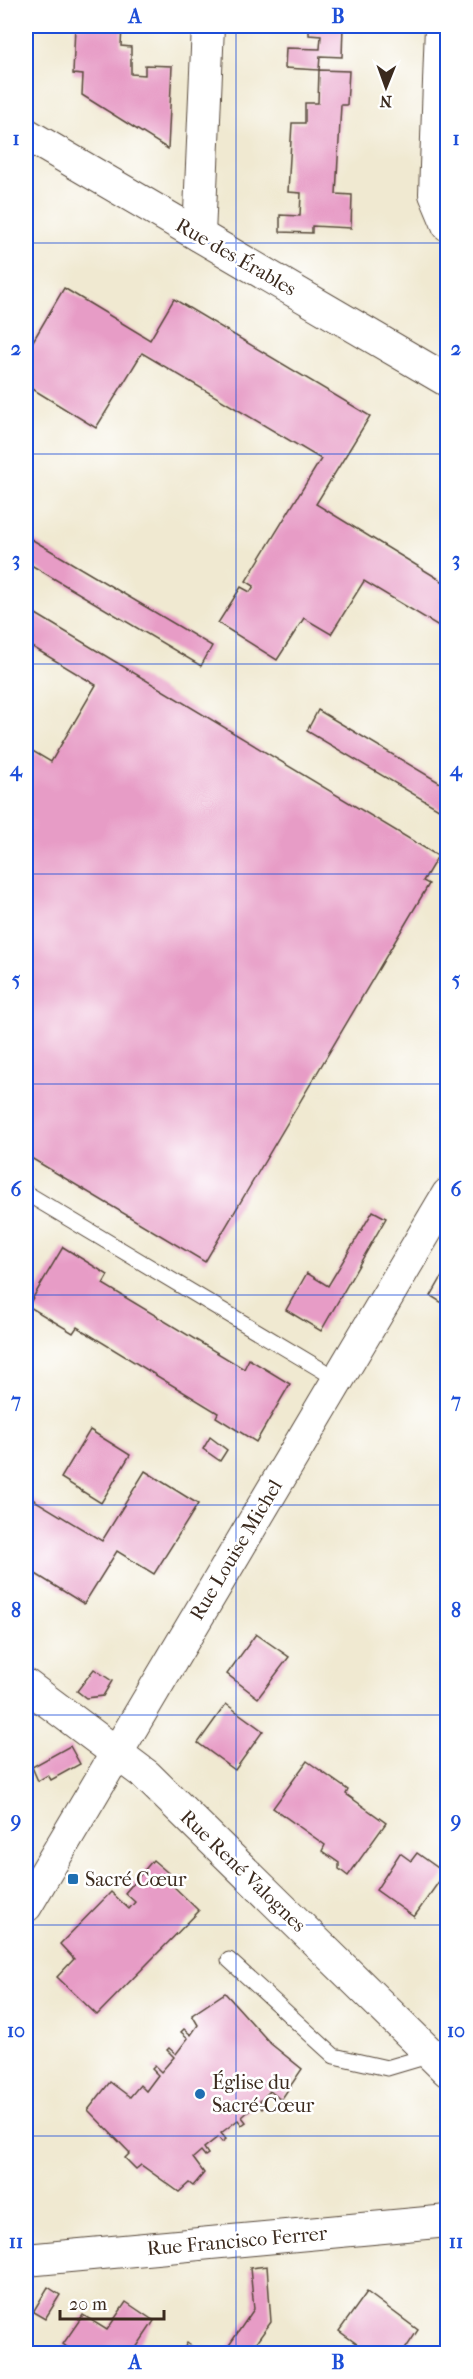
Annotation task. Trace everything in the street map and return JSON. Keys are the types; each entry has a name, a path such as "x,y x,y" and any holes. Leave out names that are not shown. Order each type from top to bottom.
{"street":[{"path":"199,235 208,26"},
{"path":"441,26 435,194 447,225"},
{"name":"Rue des Érables","path":"26,134 447,381"},
{"name":"Rue Louise Michel","path":"26,1906 447,1194"},
{"name":"Rue René Valognes","path":"26,1685 146,1775 439,2063"},
{"name":"Rue Francisco Ferrer","path":"26,2260 447,2221"}],"lane":[{"path":"26,1193 337,1379"},
{"path":"229,1960 333,2056 387,2068 439,2063"}],"building":[{"path":"75,26 122,26 121,46 131,47 131,74 145,75 145,65 172,66 168,149 82,95 83,75 73,74"},
{"path":"309,26 343,26 342,57 320,56 319,70 285,68 286,48 320,49 321,36 309,35"},
{"path":"319,70 349,71 347,105 341,105 336,194 352,195 351,228 312,226 312,233 280,232 280,215 300,216 301,193 288,192 292,123 305,123 305,103 318,103"},
{"path":"64,288 150,340 174,299 370,416 316,504 447,584 447,631 364,581 331,634 304,618 277,660 218,623 241,587 250,592 254,586 246,581 321,459 142,353 96,428 26,385 26,353"},
{"path":"26,536 212,646 201,666 26,562"},
{"path":"26,608 438,856 423,881 429,884 205,1262 26,1155 26,747 51,762 96,685 26,643"},
{"path":"318,710 447,787 447,814 307,731"},
{"path":"373,1211 386,1218 321,1331 286,1310 307,1273 328,1286"},
{"path":"63,1247 108,1275 103,1284 244,1369 249,1359 290,1384 256,1442 216,1417 218,1413 77,1327 73,1333 28,1306"},
{"path":"447,1268 447,1306 431,1296"},
{"path":"90,1430 130,1455 101,1503 61,1478"},
{"path":"210,1437 227,1450 220,1461 203,1449"},
{"path":"145,1471 198,1504 154,1574 117,1551 84,1604 26,1568 26,1495 102,1541"},
{"path":"256,1634 289,1657 258,1698 227,1674"},
{"path":"94,1669 112,1681 103,1696 86,1698 77,1691"},
{"path":"226,1704 263,1731 235,1770 198,1743"},
{"path":"70,1746 80,1764 51,1780 48,1775 38,1781 32,1767"},
{"path":"307,1761 348,1790 346,1794 386,1823 348,1876 339,1869 339,1863 322,1851 325,1845 273,1808"},
{"path":"400,1853 411,1861 417,1853 445,1873 414,1917 376,1890"},
{"path":"153,1860 173,1877 169,1882 199,1911 97,2015 57,1977 74,1959 60,1944 111,1892 129,1909 135,1902 125,1893"},
{"name":"Église du Sacré-Cœur","path":"225,1993 271,2044 302,2069 281,2100 270,2091 260,2101 264,2107 262,2109 257,2104 242,2117 246,2122 242,2125 238,2120 221,2133 226,2139 222,2142 218,2137 204,2148 208,2154 205,2156 201,2151 193,2158 204,2173 193,2186 189,2183 179,2192 141,2165 136,2169 125,2158 130,2153 88,2110 110,2082 130,2097 140,2085 146,2091 158,2075 152,2069 155,2066 161,2072 174,2057 167,2050 169,2048 176,2054 188,2038 181,2032 184,2029 191,2035 198,2025 192,2015"},
{"path":"267,2266 271,2322 248,2354 223,2354 254,2309 250,2268"},
{"path":"48,2287 60,2295 45,2319 33,2312"},
{"path":"367,2292 418,2330 402,2354 371,2354 339,2331"},
{"path":"126,2302 154,2321 132,2354 76,2354 63,2344 83,2315 107,2330"},
{"path":"187,2343 203,2354 181,2354"}],"place":[{"name":"Sacré Cœur","path":"73,1879"},
{"name":"Église du Sacré-Cœur","path":"200,2094"}]}
